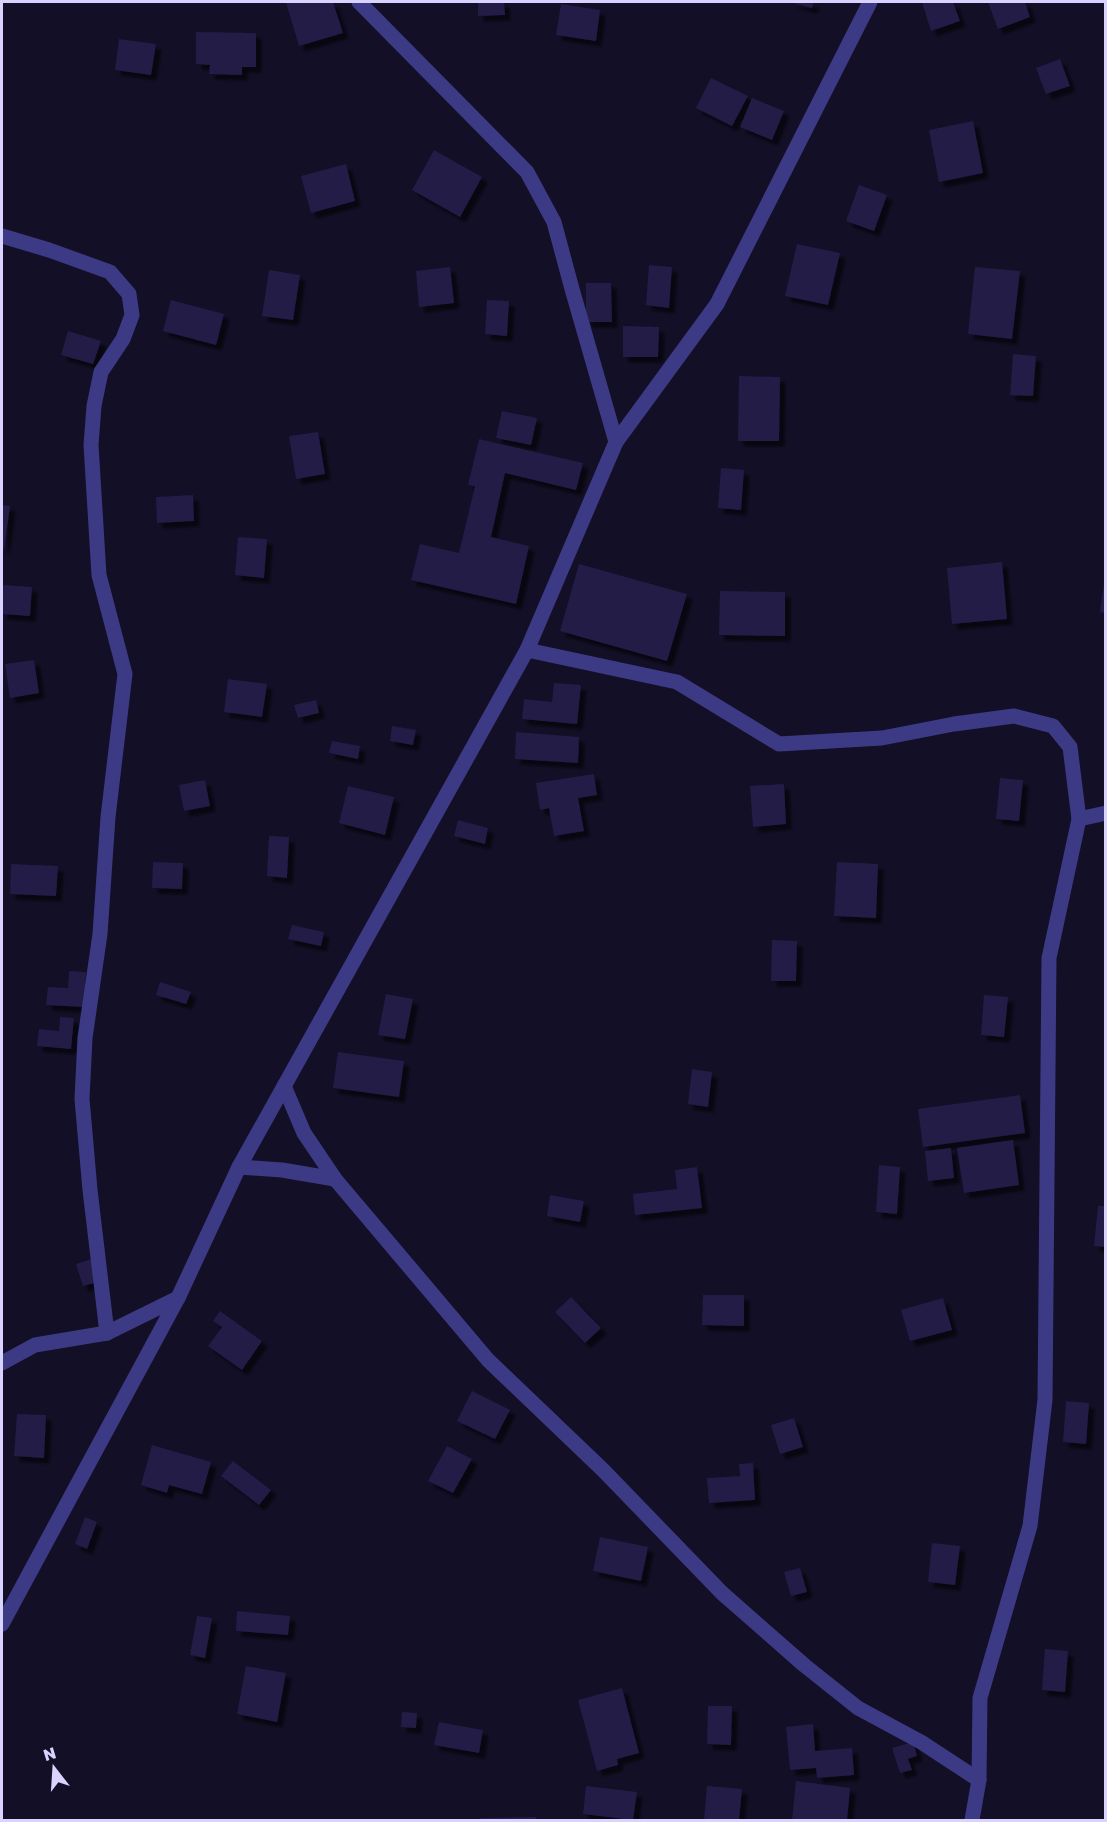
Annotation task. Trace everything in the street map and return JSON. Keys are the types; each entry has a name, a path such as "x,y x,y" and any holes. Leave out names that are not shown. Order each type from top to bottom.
{"street":[{"path":"359,2 527,172 554,222 616,442"},
{"path":"2,1624 178,1298 239,1167 527,650 616,442 717,304 870,2"},
{"path":"2,236 49,250 110,273 129,294 132,315 123,339 101,372 94,406 91,445 99,575 125,674 108,817 100,934 85,1038 82,1099 107,1333"},
{"path":"527,650 677,682 779,744 882,738 954,724 1014,716 1053,726 1070,747 1078,819 1049,958 1045,1400 1030,1526 980,1698 979,1780 972,1821"},
{"path":"1078,819 1106,813"},
{"path":"284,1086 304,1133 334,1179 488,1360 603,1470 722,1593 804,1665 858,1708 921,1742 979,1780"},
{"path":"239,1167 282,1170 334,1179"},
{"path":"2,1363 35,1345 107,1333 178,1298"}],"building":[{"path":"286,2 333,2 343,33 299,46"},
{"path":"478,2 504,2 505,15 478,16"},
{"path":"789,2 814,2 812,8"},
{"path":"922,2 953,2 960,21 931,31"},
{"path":"988,2 1025,2 1030,17 998,29"},
{"path":"561,4 600,10 596,41 556,35"},
{"path":"196,32 256,33 256,67 242,67 242,75 209,74 210,65 196,64"},
{"path":"119,39 156,44 151,75 115,70"},
{"path":"1060,59 1070,86 1046,94 1036,68"},
{"path":"711,78 748,96 732,126 696,108"},
{"path":"752,98 784,111 772,140 740,127"},
{"path":"973,121 983,173 939,182 929,130"},
{"path":"434,150 482,177 460,217 412,190"},
{"path":"346,164 355,201 311,213 301,176"},
{"path":"859,185 887,195 874,231 846,221"},
{"path":"797,244 840,253 828,305 785,296"},
{"path":"649,265 672,267 669,308 646,305"},
{"path":"450,267 454,303 419,307 416,271"},
{"path":"975,267 1020,271 1012,339 968,334"},
{"path":"269,270 300,275 293,320 262,316"},
{"path":"586,283 611,283 612,322 586,322"},
{"path":"171,300 224,314 216,345 163,331"},
{"path":"487,300 509,301 507,336 485,334"},
{"path":"623,326 659,327 658,357 623,357"},
{"path":"68,331 101,341 93,364 61,355"},
{"path":"1013,354 1036,356 1033,396 1010,395"},
{"path":"739,376 780,377 779,441 738,441"},
{"path":"502,411 537,418 531,445 496,438"},
{"path":"318,432 325,474 296,479 289,436"},
{"path":"479,439 583,463 576,490 505,473 491,537 529,546 516,604 411,580 420,544 459,553 475,486 468,485"},
{"path":"721,468 744,470 741,510 718,508"},
{"path":"193,495 194,521 157,523 156,497"},
{"path":"2,505 10,506 4,549 2,548"},
{"path":"238,537 267,539 264,578 235,575"},
{"path":"1002,562 1007,619 952,624 947,568"},
{"path":"579,564 687,594 667,661 560,631"},
{"path":"1104,584 1106,584 1106,613 1100,612"},
{"path":"2,585 32,587 30,616 2,614"},
{"path":"720,591 785,592 785,636 719,635"},
{"path":"34,660 39,693 10,698 5,664"},
{"path":"228,679 267,684 262,717 224,712"},
{"path":"554,683 581,685 577,724 522,719 524,699 552,702"},
{"path":"316,700 319,713 298,718 294,705"},
{"path":"392,726 416,730 413,745 390,741"},
{"path":"516,732 579,737 578,763 515,759"},
{"path":"332,741 360,746 358,759 329,753"},
{"path":"594,774 597,795 578,798 584,831 554,836 549,808 540,810 536,783"},
{"path":"1000,778 1023,780 1019,821 996,819"},
{"path":"205,780 210,806 184,811 179,785"},
{"path":"784,784 786,824 753,827 750,786"},
{"path":"348,786 394,797 385,835 339,823"},
{"path":"458,820 488,828 485,844 454,836"},
{"path":"269,836 289,837 287,878 267,876"},
{"path":"153,862 183,863 182,889 152,888"},
{"path":"837,862 878,864 876,918 834,916"},
{"path":"11,864 58,866 56,896 10,894"},
{"path":"292,925 324,932 321,946 288,939"},
{"path":"772,940 797,941 796,981 771,981"},
{"path":"69,971 86,972 84,1007 46,1005 48,987 68,988"},
{"path":"160,982 191,992 186,1004 156,995"},
{"path":"386,994 413,999 405,1039 378,1035"},
{"path":"984,995 1008,997 1004,1037 981,1035"},
{"path":"60,1017 74,1018 71,1049 37,1046 39,1029 59,1031"},
{"path":"338,1052 404,1061 399,1097 333,1088"},
{"path":"692,1069 712,1072 708,1107 688,1104"},
{"path":"1020,1095 1025,1133 923,1147 918,1109"},
{"path":"1013,1140 1019,1185 964,1193 957,1148"},
{"path":"951,1148 954,1178 928,1181 925,1151"},
{"path":"879,1165 900,1167 897,1214 876,1212"},
{"path":"697,1167 702,1208 635,1215 633,1194 677,1189 675,1170"},
{"path":"550,1195 584,1201 580,1222 547,1216"},
{"path":"1098,1206 1106,1206 1106,1247 1094,1246"},
{"path":"91,1259 98,1282 83,1286 76,1264"},
{"path":"703,1295 744,1295 744,1326 702,1325"},
{"path":"571,1297 601,1328 585,1343 555,1312"},
{"path":"943,1298 952,1330 910,1341 901,1310"},
{"path":"220,1311 262,1341 242,1370 208,1346 222,1327 213,1321"},
{"path":"472,1391 510,1410 495,1439 457,1421"},
{"path":"1066,1401 1089,1403 1086,1444 1063,1442"},
{"path":"17,1414 46,1415 44,1458 14,1456"},
{"path":"794,1418 803,1447 780,1454 771,1425"},
{"path":"152,1445 211,1462 202,1494 169,1485 167,1493 141,1485"},
{"path":"447,1446 472,1459 453,1493 428,1481"},
{"path":"233,1461 271,1490 259,1505 221,1476"},
{"path":"753,1463 755,1500 709,1503 707,1478 740,1476 739,1464"},
{"path":"85,1517 97,1522 87,1549 75,1544"},
{"path":"600,1537 648,1547 641,1581 593,1571"},
{"path":"932,1543 960,1546 955,1585 928,1582"},
{"path":"800,1568 807,1592 791,1596 784,1572"},
{"path":"237,1611 290,1616 288,1635 236,1631"},
{"path":"197,1616 212,1618 205,1658 190,1655"},
{"path":"1045,1649 1068,1651 1065,1692 1042,1690"},
{"path":"246,1666 286,1673 277,1722 237,1714"},
{"path":"622,1688 639,1753 617,1759 618,1765 597,1771 578,1700"},
{"path":"708,1706 732,1706 731,1745 707,1744"},
{"path":"402,1712 417,1713 416,1728 401,1727"},
{"path":"439,1722 483,1730 479,1753 434,1745"},
{"path":"813,1724 815,1751 852,1748 854,1775 817,1778 816,1768 790,1770 786,1727"},
{"path":"913,1742 917,1756 908,1759 912,1770 900,1773 892,1748"},
{"path":"796,1781 850,1788 847,1820 792,1820"},
{"path":"586,1786 637,1792 633,1820 583,1814"},
{"path":"707,1786 742,1789 739,1820 704,1820"},
{"path":"536,1817 536,1820 480,1820 480,1818"}]}
